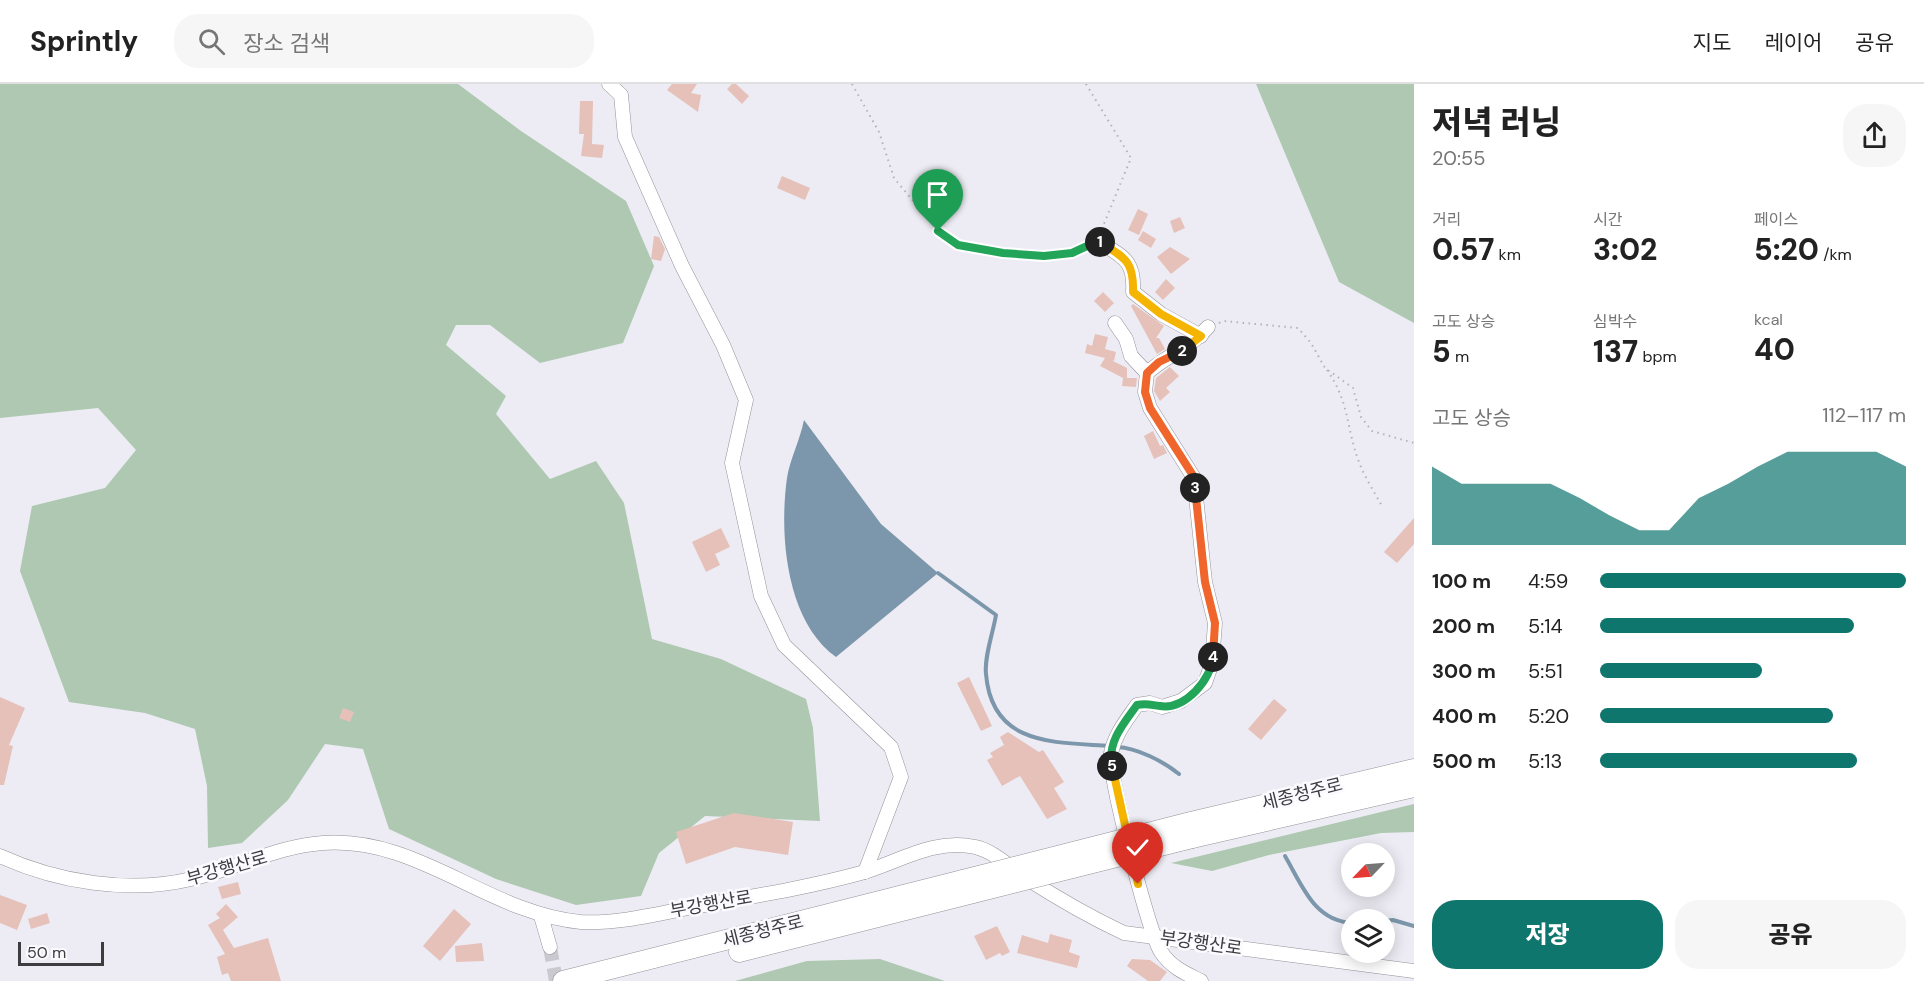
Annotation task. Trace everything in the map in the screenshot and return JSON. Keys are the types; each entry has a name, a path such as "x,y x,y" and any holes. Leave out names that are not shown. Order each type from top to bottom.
{"highway":[{"name":"세종청주로","path":"1191,830 1414,769"},
{"name":"세종청주로","path":"1191,830 1414,787"},
{"path":"968,887 1191,830"},
{"name":"세종청주로","path":"563,981 968,887"},
{"name":"세종청주로","path":"620,981 968,887"}],"street":[{"path":"609,84 621,94 625,137 682,266 723,345 746,400 732,463 760,596 784,645 891,747 901,777 865,872"},
{"path":"1098,241 1129,262 1134,274 1133,292 1161,314 1204,331 1179,353 1159,362 1147,373 1145,392 1150,408 1194,477 1205,582 1215,623 1212,663 1205,683 1181,701 1162,707 1150,703 1137,705 1118,731 1110,754 1138,884 1153,936 1174,968 1202,981"},
{"path":"1115,323 1126,339 1131,356 1147,373"},
{"name":"부강행산로","path":"0,856 45,873 73,879 125,885 154,885 190,879 293,848 322,843 354,843 417,859 541,916 584,922 640,917 806,887 865,872 939,845 977,847 1098,921 1124,933 1414,971"},
{"path":"541,916 550,947"}],"path":[{"path":"852,84 879,132 894,178 938,231 958,245 1003,253 1044,256 1072,253 1098,241 1131,158 1086,84"},
{"path":"1204,331 1224,321 1298,328 1311,343 1338,386 1347,410 1359,461 1383,508"},
{"path":"1325,368 1353,388 1361,417 1372,431 1414,443"}],"green space":[{"path":"0,84 458,84 521,131 626,201 654,266 623,343 540,363 490,325 456,325 446,345 506,396 496,414 550,479 596,461 624,503 652,639 721,659 806,699 813,728 820,821 705,816 659,853 641,896 576,905 496,879 389,829 363,749 325,744 288,800 242,843 208,848 207,786 195,729 145,713 69,702 20,571 32,506 105,488 136,450 98,408 0,418"},
{"path":"1256,84 1414,84 1414,323 1339,282"},
{"path":"1414,804 1414,832 1381,833 1269,855 1212,871 1171,863"},
{"path":"880,959 945,981 735,981 807,961"}],"water":[{"path":"804,420 881,524 938,573 836,657 819,641 806,622 796,600 786,550 784,525 787,478"}],"building":[{"path":"672,84 697,84 691,93 701,95 698,112 667,90"},
{"path":"732,84 736,84 749,96 742,104 727,89"},
{"path":"580,101 593,101 592,144 604,145 602,158 581,156 584,134 579,134"},
{"path":"782,176 810,188 805,200 777,188"},
{"path":"1138,209 1148,214 1139,235 1128,230"},
{"path":"1180,217 1185,228 1174,233 1170,221"},
{"path":"1143,231 1156,239 1151,248 1138,240"},
{"path":"654,236 659,237 665,249 661,261 651,259"},
{"path":"1170,247 1190,259 1171,274 1157,257"},
{"path":"1166,279 1175,288 1163,300 1155,292"},
{"path":"1103,292 1114,303 1105,312 1094,301"},
{"path":"1133,304 1164,326 1156,338 1159,338 1165,349 1157,354 1131,306"},
{"path":"1095,334 1108,337 1105,349 1116,352 1114,361 1111,360 1127,368 1127,378 1137,378 1136,387 1122,386 1123,378 1100,366 1105,358 1085,353 1087,344 1092,346"},
{"path":"1170,367 1179,376 1166,388 1170,392 1160,401 1154,391 1156,378"},
{"path":"1153,431 1160,446 1163,445 1167,453 1154,459 1144,436"},
{"path":"1414,518 1414,544 1397,563 1384,552"},
{"path":"721,528 730,547 715,554 720,565 706,572 692,542"},
{"path":"969,677 992,726 981,731 957,683"},
{"path":"0,697 25,708 9,745 13,746 4,785 0,785"},
{"path":"1274,699 1287,710 1261,740 1248,729"},
{"path":"343,708 354,712 350,722 339,718"},
{"path":"1008,732 1039,752 1043,750 1064,782 1054,788 1067,809 1047,819 1020,776 1002,786 987,760 993,757 990,753 1004,745 1000,737"},
{"path":"734,813 793,822 788,855 735,847 686,864 676,832"},
{"path":"238,882 241,894 222,899 218,887"},
{"path":"0,895 27,905 17,930 0,923"},
{"path":"226,904 238,917 223,930 234,948 268,938 281,981 231,981 228,973 222,975 217,957 225,954 208,925 220,918 216,914"},
{"path":"454,909 471,924 440,961 423,946"},
{"path":"47,913 50,923 31,929 28,919"},
{"path":"997,926 1010,952 1002,956 1000,953 986,960 974,936"},
{"path":"1050,934 1072,940 1069,952 1080,956 1077,968 1017,953 1022,935 1048,943"},
{"path":"482,943 484,961 456,962 455,946"},
{"path":"1132,959 1150,960 1167,972 1160,981 1148,981 1127,966"}],"waterway":[{"path":"938,573 996,615 987,653 986,674 991,698 1000,715 1014,728 1030,736 1049,741 1110,746"},
{"path":"1117,747 1150,756 1179,774"},
{"path":"1285,856 1311,900 1328,916 1341,921"},
{"path":"1395,921 1414,926"}],"tunnel":[{"path":"550,947 556,981"}],"route":[{"path":"938,231 958,245 1003,253 1044,256 1072,253 1098,241 1129,262 1134,274 1133,292 1161,314 1184,324 1201,336 1179,353 1159,362 1147,373 1145,392 1150,408 1181,453 1194,477 1205,582 1215,623 1212,663 1205,683 1181,701 1162,707 1150,703 1137,705 1118,731 1110,756 1138,884"}]}
